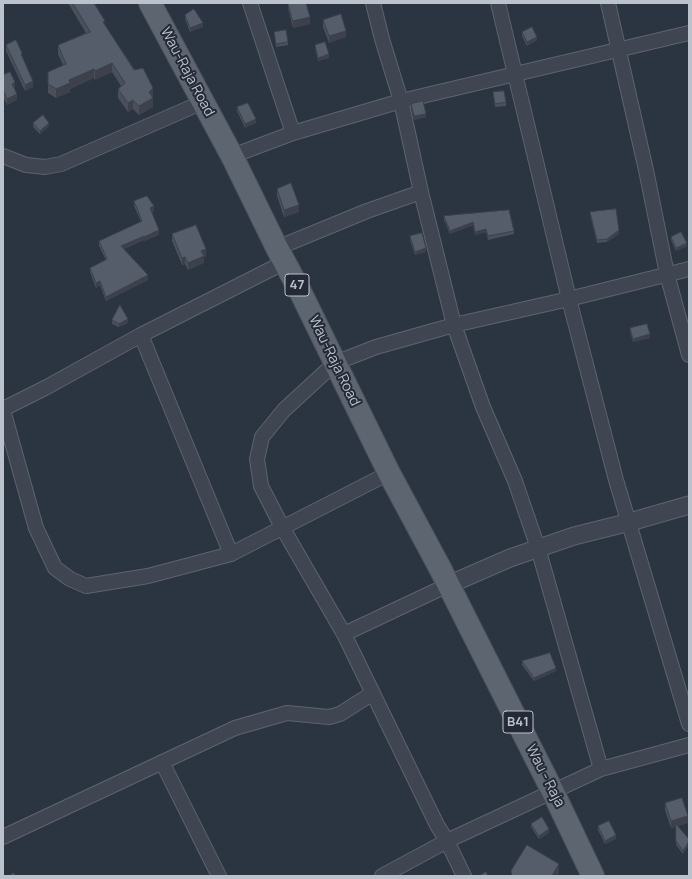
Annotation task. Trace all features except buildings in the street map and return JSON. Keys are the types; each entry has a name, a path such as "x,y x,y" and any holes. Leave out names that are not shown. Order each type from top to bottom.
{"main road":[{"name":"Wau-Raja Road","path":"150,3 232,156 389,473 445,577"},
{"name":"Wau - Raja","path":"445,577 553,792 593,876"}],"street":[{"path":"250,3 292,133"},
{"path":"373,3 400,102 454,325 483,407 515,481 538,548 601,769"},
{"path":"498,3 568,299 623,506 630,522 689,724"},
{"path":"608,3 646,170 667,274 689,355"},
{"path":"232,156 292,133 400,102 689,33"},
{"path":"3,156 26,165 45,167 62,164 203,102"},
{"path":"389,473 231,554 148,576 86,586 70,579 55,568 36,528 3,409 141,335 281,255 367,211 421,192"},
{"path":"464,876 447,841 437,825 396,738 372,693 344,634 282,527 261,486 257,459 262,437 284,410 335,363 376,347 454,325 689,269"},
{"path":"141,335 231,554"},
{"path":"344,634 445,577 487,568 574,536 689,505"},
{"path":"3,837 235,728 287,713 329,717 340,714 372,693"},
{"path":"382,876 447,841 601,769 689,745"},
{"path":"162,762 219,876"}]}
